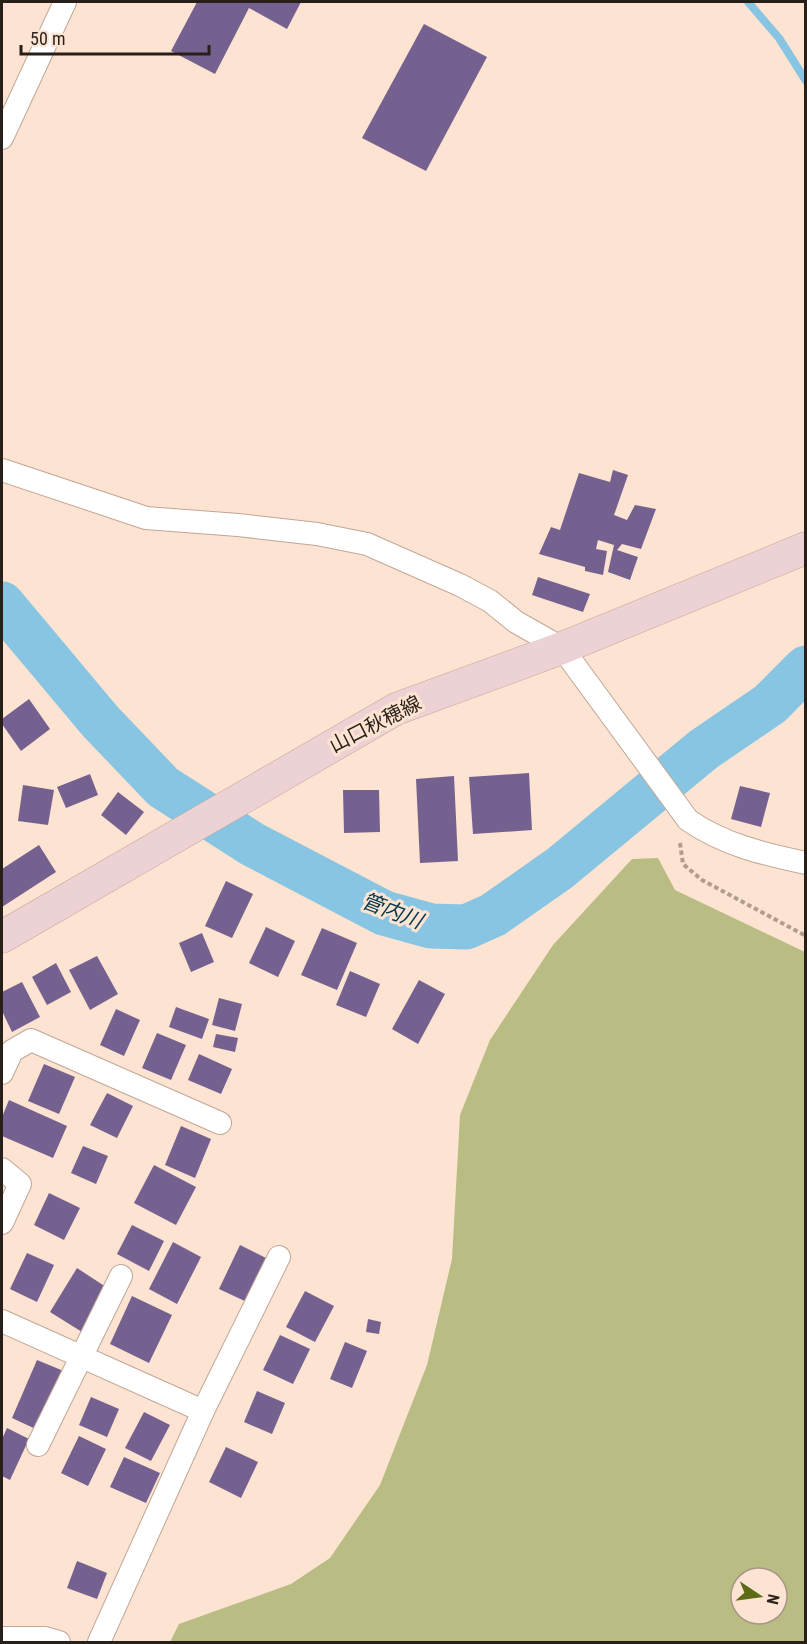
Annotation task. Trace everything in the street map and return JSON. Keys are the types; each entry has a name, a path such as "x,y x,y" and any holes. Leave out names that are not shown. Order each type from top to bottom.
{"main road":[{"name":"山口秋穂線","path":"2,938 232,802 396,709 562,648 806,548"}],"street":[{"path":"2,138 65,2"},
{"path":"2,470 147,518 295,531 367,544 480,595 516,622 562,648 688,820 705,832 741,847 806,863"},
{"path":"2,1073 12,1051 31,1040 220,1123"},
{"path":"2,1169 20,1184 2,1223"},
{"path":"99,1642 203,1411 279,1257"},
{"path":"38,1445 121,1276"},
{"path":"2,1321 203,1411"},
{"path":"2,1638 45,1638 59,1642"}],"path":[{"path":"688,820 680,841 683,864 702,880 806,936"}],"green space":[{"path":"658,858 675,890 805,952 805,1642 170,1642 179,1624 291,1584 330,1558 380,1485 427,1365 452,1259 460,1115 490,1040 553,945 632,859"}],"building":[{"path":"197,2 301,2 287,29 249,8 215,74 171,51"},
{"path":"424,24 487,57 426,171 362,138"},
{"path":"613,470 628,475 614,515 627,520 635,505 656,509 641,549 622,544 617,550 638,557 630,580 608,572 614,545 598,540 596,549 607,551 603,575 585,571 585,567 539,554 551,527 560,530 579,473 610,482"},
{"path":"538,577 590,594 583,612 532,595"},
{"path":"29,699 50,729 21,751 2,724 2,719"},
{"path":"529,773 532,830 473,834 469,777"},
{"path":"90,774 98,795 66,808 57,787"},
{"path":"454,776 458,861 420,863 416,779"},
{"path":"23,785 54,790 48,825 18,821"},
{"path":"740,786 770,793 761,827 731,819"},
{"path":"343,790 379,790 380,832 344,833"},
{"path":"118,792 144,812 126,835 101,815"},
{"path":"39,845 56,872 2,907 2,869"},
{"path":"226,881 253,894 232,938 205,926"},
{"path":"266,927 295,941 278,977 249,963"},
{"path":"322,928 357,943 337,990 301,975"},
{"path":"202,933 214,962 191,972 179,943"},
{"path":"97,956 118,994 90,1010 69,970"},
{"path":"56,963 71,992 47,1005 32,977"},
{"path":"350,971 380,984 366,1017 336,1005"},
{"path":"419,980 445,994 418,1044 392,1029"},
{"path":"22,982 40,1017 12,1032 2,1011 2,992"},
{"path":"219,998 242,1004 235,1031 212,1025"},
{"path":"176,1007 209,1019 202,1039 169,1027"},
{"path":"116,1009 140,1020 124,1056 100,1045"},
{"path":"157,1033 186,1045 171,1080 142,1068"},
{"path":"216,1034 238,1038 235,1052 213,1047"},
{"path":"199,1054 232,1069 221,1094 188,1080"},
{"path":"44,1064 75,1077 59,1114 28,1101"},
{"path":"107,1093 133,1106 117,1138 90,1125"},
{"path":"9,1100 67,1126 53,1158 2,1136 2,1117"},
{"path":"181,1126 211,1139 195,1178 165,1165"},
{"path":"83,1146 108,1156 96,1184 71,1173"},
{"path":"154,1165 196,1187 176,1225 134,1203"},
{"path":"49,1193 80,1208 64,1240 34,1225"},
{"path":"132,1225 164,1241 149,1271 117,1254"},
{"path":"173,1242 201,1257 177,1304 149,1289"},
{"path":"240,1245 270,1260 249,1303 219,1289"},
{"path":"27,1253 54,1265 37,1302 10,1289"},
{"path":"77,1268 109,1289 82,1332 50,1312"},
{"path":"305,1291 334,1306 315,1342 286,1327"},
{"path":"132,1296 172,1315 149,1363 110,1344"},
{"path":"368,1319 381,1322 379,1334 366,1332"},
{"path":"280,1335 310,1349 293,1384 263,1370"},
{"path":"345,1342 367,1351 352,1388 330,1379"},
{"path":"37,1360 66,1372 40,1431 12,1418"},
{"path":"257,1391 285,1403 272,1434 244,1422"},
{"path":"91,1397 119,1409 107,1437 79,1425"},
{"path":"144,1412 170,1425 151,1461 125,1448"},
{"path":"7,1428 29,1439 10,1480 2,1476 2,1439"},
{"path":"79,1436 106,1449 88,1486 61,1473"},
{"path":"226,1447 258,1462 241,1498 209,1482"},
{"path":"124,1457 160,1473 146,1503 110,1487"},
{"path":"77,1561 107,1573 97,1599 67,1588"}],"waterway":[{"path":"748,2 779,38 806,81"},
{"name":"管内川","path":"2,604 100,721 163,787 252,844 384,913 431,926 466,927 493,915 560,868 704,749 770,704 806,668"}]}
